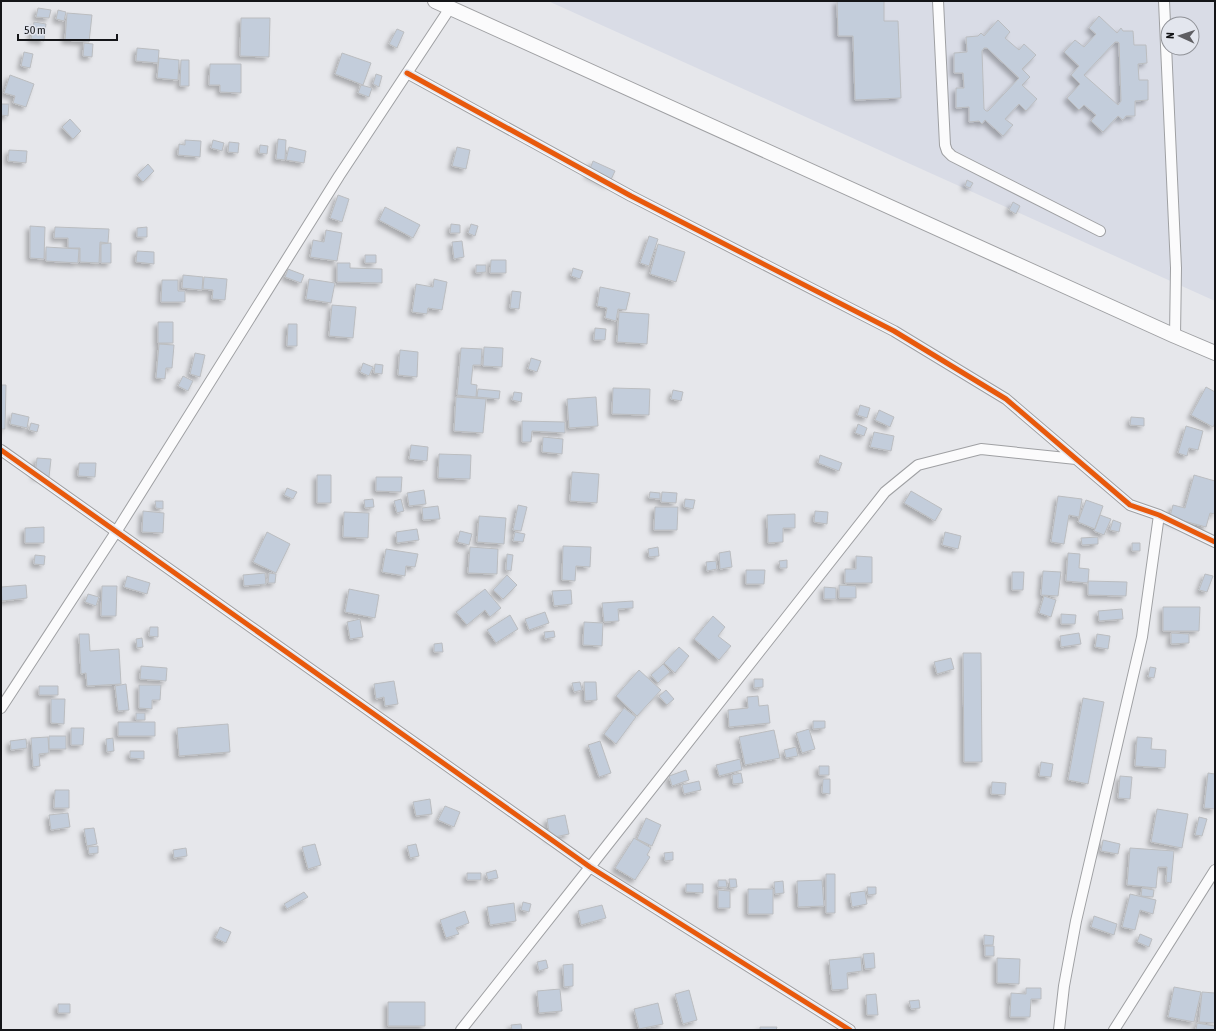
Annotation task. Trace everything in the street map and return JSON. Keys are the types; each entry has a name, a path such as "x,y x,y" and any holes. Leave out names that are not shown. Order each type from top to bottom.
{"street":[{"path":"435,1 1215,353"},
{"path":"938,1 945,145 947,151 952,156 1100,230"},
{"path":"1164,1 1176,268 1175,336"},
{"path":"1,708 116,532 335,182 450,8"},
{"path":"407,72 631,196 894,331 1006,399 1130,505 1159,515 1215,542"},
{"path":"461,1030 885,492 918,465 981,449 1076,459"},
{"path":"1,450 590,867 850,1030"},
{"path":"1058,1030 1064,986 1076,921 1142,637 1159,515"},
{"path":"1114,1030 1215,870"}],"shaded area":[{"path":"548,1 1215,1 1215,301"}],"building":[{"path":"837,1 884,1 884,21 898,21 901,98 855,100 853,36 838,36"},
{"path":"38,8 51,10 49,18 36,17"},
{"path":"58,10 66,12 64,21 56,19"},
{"path":"67,13 92,15 89,42 65,40"},
{"path":"1099,16 1117,33 1121,28 1123,31 1133,31 1134,45 1146,45 1147,63 1138,64 1139,80 1148,80 1148,100 1135,101 1135,116 1126,116 1123,120 1118,116 1103,132 1091,121 1096,115 1084,105 1079,110 1067,98 1080,84 1071,75 1079,66 1064,52 1075,40 1084,47 1096,34 1089,28","holes":["1115,42 1118,42 1121,101 1118,105 1084,75"]},
{"path":"241,18 270,18 269,57 240,56"},
{"path":"998,20 1010,32 1005,38 1019,50 1024,44 1036,55 1022,69 1030,77 1022,85 1037,99 1026,111 1019,104 1005,119 1013,125 1003,136 985,120 982,124 979,121 969,122 969,107 956,108 956,88 964,88 963,73 954,73 954,53 967,52 966,37 978,36 981,33 984,36","holes":["984,48 987,48 1019,78 988,111 984,109 982,51"]},
{"path":"34,22 46,24 44,41 31,39"},
{"path":"397,29 404,32 397,48 389,44"},
{"path":"84,43 93,44 92,57 83,56"},
{"path":"137,48 159,50 158,63 136,61"},
{"path":"24,52 33,54 30,68 21,66"},
{"path":"342,53 371,63 363,85 335,74"},
{"path":"159,58 179,60 178,80 157,78"},
{"path":"181,60 189,60 189,86 180,86"},
{"path":"210,64 241,64 241,93 220,92 220,85 209,85"},
{"path":"376,74 382,76 379,87 373,84"},
{"path":"10,75 34,84 26,107 13,103 15,96 4,93"},
{"path":"361,85 372,88 369,97 358,93"},
{"path":"1,104 9,104 8,116 1,115"},
{"path":"70,119 81,131 73,139 62,127"},
{"path":"278,139 286,140 285,160 276,159"},
{"path":"185,140 201,141 200,157 178,155 179,144 185,145"},
{"path":"213,140 224,143 222,151 211,148"},
{"path":"229,142 239,143 238,153 228,152"},
{"path":"260,145 268,146 267,154 259,153"},
{"path":"289,147 306,151 304,163 286,160"},
{"path":"457,147 470,150 466,169 452,166"},
{"path":"9,150 27,151 26,163 8,161"},
{"path":"593,161 615,171 609,184 588,174"},
{"path":"148,164 154,171 143,182 137,175"},
{"path":"967,180 973,183 970,188 965,186"},
{"path":"338,195 349,199 342,222 330,218"},
{"path":"1013,202 1020,206 1016,214 1009,210"},
{"path":"385,207 420,225 413,238 379,220"},
{"path":"451,224 460,225 460,233 450,233"},
{"path":"471,224 478,226 475,236 468,233"},
{"path":"30,226 45,227 44,259 30,258"},
{"path":"55,227 109,229 108,243 100,242 99,263 80,262 80,248 68,248 68,238 54,238"},
{"path":"147,227 147,237 137,237 137,228"},
{"path":"326,230 342,233 337,261 310,257 313,240 324,242"},
{"path":"649,236 658,239 649,266 640,263"},
{"path":"462,241 464,257 454,259 452,242"},
{"path":"111,243 111,263 101,263 101,244"},
{"path":"658,244 685,252 676,282 650,274"},
{"path":"46,247 79,249 78,263 46,261"},
{"path":"137,251 154,252 154,264 136,262"},
{"path":"365,255 376,255 376,263 365,263"},
{"path":"491,260 506,260 506,273 490,273"},
{"path":"337,263 350,263 350,268 382,269 382,283 337,282"},
{"path":"476,265 486,265 486,272 476,273"},
{"path":"573,268 583,271 580,279 571,276"},
{"path":"288,269 304,275 301,283 285,277"},
{"path":"183,275 203,277 202,290 182,288"},
{"path":"204,277 227,279 225,300 212,299 213,290 203,289"},
{"path":"309,279 335,283 331,303 306,299"},
{"path":"434,279 447,282 442,310 428,308 427,314 412,312 416,284 433,287"},
{"path":"162,280 178,280 178,291 185,291 185,302 161,302"},
{"path":"600,287 630,293 626,310 618,309 616,321 605,318 607,308 597,306"},
{"path":"512,291 521,292 519,309 510,308"},
{"path":"332,305 356,307 353,338 329,336"},
{"path":"619,312 649,314 647,344 617,342"},
{"path":"158,322 173,322 173,343 158,343"},
{"path":"288,324 297,324 297,346 287,346"},
{"path":"595,328 606,329 605,340 594,340"},
{"path":"159,344 174,345 172,368 166,368 165,379 156,378"},
{"path":"484,347 503,348 502,367 483,366"},
{"path":"461,348 482,349 481,365 473,365 471,384 477,385 476,397 457,395"},
{"path":"400,350 418,352 417,377 398,375"},
{"path":"195,353 205,355 200,377 190,374"},
{"path":"531,358 541,361 537,372 528,369"},
{"path":"363,363 373,367 369,376 360,372"},
{"path":"375,364 383,365 382,374 374,373"},
{"path":"183,376 193,381 188,391 178,386"},
{"path":"1,385 6,385 5,429 1,429"},
{"path":"1206,387 1215,392 1215,423 1213,427 1191,415"},
{"path":"613,388 650,389 649,415 612,414"},
{"path":"478,389 500,391 499,399 477,397"},
{"path":"673,390 683,392 681,401 671,399"},
{"path":"514,392 522,393 521,402 512,400"},
{"path":"456,397 486,399 483,433 454,431"},
{"path":"596,397 598,426 569,428 567,399"},
{"path":"860,405 870,408 867,418 857,415"},
{"path":"879,410 894,417 890,427 875,420"},
{"path":"12,413 29,417 27,428 10,424"},
{"path":"1131,417 1144,418 1144,426 1130,425"},
{"path":"522,421 565,422 565,433 532,431 531,442 522,442"},
{"path":"31,423 39,425 37,432 29,430"},
{"path":"858,424 867,428 864,436 855,433"},
{"path":"1186,426 1203,431 1198,450 1189,448 1187,456 1178,453"},
{"path":"874,432 894,436 891,451 870,447"},
{"path":"543,437 563,439 562,454 542,452"},
{"path":"411,445 428,447 427,461 409,459"},
{"path":"439,454 471,455 470,479 438,478"},
{"path":"820,455 842,463 839,471 818,463"},
{"path":"37,458 51,459 49,477 35,476"},
{"path":"79,463 96,463 95,477 78,476"},
{"path":"572,472 599,474 597,503 570,501"},
{"path":"317,475 331,475 331,503 317,503"},
{"path":"1194,475 1215,481 1215,514 1210,513 1206,527 1184,521 1183,524 1169,520 1173,505 1185,508"},
{"path":"376,477 402,477 401,492 376,491"},
{"path":"287,488 297,492 293,499 284,495"},
{"path":"424,490 426,504 409,506 407,493"},
{"path":"911,491 942,509 935,521 904,503"},
{"path":"650,492 660,493 660,499 649,498"},
{"path":"662,492 677,493 676,503 661,502"},
{"path":"1058,496 1082,499 1079,517 1069,515 1064,544 1051,542"},
{"path":"373,499 374,507 365,508 364,500"},
{"path":"401,499 404,511 397,513 394,501"},
{"path":"685,499 695,500 693,509 684,507"},
{"path":"1086,500 1103,506 1095,529 1078,522"},
{"path":"155,501 163,501 163,509 156,508"},
{"path":"518,505 527,507 521,531 513,530"},
{"path":"438,506 440,519 423,520 422,508"},
{"path":"655,507 678,507 677,530 654,530"},
{"path":"143,511 164,513 163,533 142,532"},
{"path":"815,511 828,512 827,524 814,522"},
{"path":"344,512 369,513 368,538 343,537"},
{"path":"795,514 795,528 783,528 783,542 768,543 767,515"},
{"path":"1100,515 1111,519 1104,535 1094,531"},
{"path":"479,516 506,518 504,544 477,542"},
{"path":"1113,520 1121,523 1119,532 1110,530"},
{"path":"44,527 44,543 25,543 25,528"},
{"path":"417,529 419,540 397,543 396,532"},
{"path":"460,531 472,534 469,545 457,542"},
{"path":"267,532 290,544 276,573 253,562"},
{"path":"515,532 525,534 523,542 513,541"},
{"path":"945,532 961,536 958,549 942,545"},
{"path":"1098,537 1098,544 1082,545 1081,538"},
{"path":"1132,543 1140,543 1140,551 1132,551"},
{"path":"563,546 591,547 590,567 576,566 575,581 562,580"},
{"path":"470,547 498,549 497,574 468,573"},
{"path":"658,547 659,556 649,557 648,549"},
{"path":"386,549 418,554 415,567 406,566 405,576 382,572"},
{"path":"730,551 732,567 720,569 719,553"},
{"path":"1068,553 1080,554 1079,568 1089,569 1088,583 1066,581"},
{"path":"507,554 513,555 511,571 506,570"},
{"path":"35,555 45,556 44,565 34,564"},
{"path":"856,556 872,557 872,583 845,583 845,569 856,569"},
{"path":"787,560 787,568 780,568 779,561"},
{"path":"716,561 717,569 707,571 706,562"},
{"path":"746,570 765,570 764,584 746,584"},
{"path":"1043,571 1061,572 1058,596 1041,595"},
{"path":"1012,572 1024,572 1023,590 1012,590"},
{"path":"265,573 266,584 244,586 243,575"},
{"path":"269,573 276,574 275,583 268,583"},
{"path":"1205,574 1213,576 1207,592 1199,590"},
{"path":"507,575 517,585 503,599 493,590"},
{"path":"127,576 150,583 147,594 124,587"},
{"path":"1088,581 1127,582 1126,596 1088,595"},
{"path":"26,585 27,598 2,601 1,587"},
{"path":"839,585 856,586 856,598 839,598"},
{"path":"102,586 117,586 116,616 101,616"},
{"path":"824,587 836,588 836,599 824,599"},
{"path":"349,589 379,595 375,618 345,612"},
{"path":"485,589 501,608 490,617 485,610 467,625 456,612"},
{"path":"571,590 572,604 554,606 552,591"},
{"path":"88,594 99,597 96,606 85,602"},
{"path":"1044,596 1056,600 1051,617 1039,613"},
{"path":"633,601 633,608 618,609 619,621 604,622 602,603"},
{"path":"1163,607 1200,607 1199,631 1163,631"},
{"path":"1122,609 1123,619 1099,621 1098,611"},
{"path":"545,612 549,623 529,630 525,619"},
{"path":"1061,614 1076,615 1075,624 1061,624"},
{"path":"510,615 518,629 496,643 487,630"},
{"path":"713,616 725,627 718,636 731,646 719,660 694,639"},
{"path":"360,619 363,637 350,639 347,622"},
{"path":"584,622 603,623 602,646 583,645"},
{"path":"150,627 158,627 158,637 149,636"},
{"path":"554,631 555,637 545,639 544,632"},
{"path":"1079,633 1081,644 1061,647 1060,636"},
{"path":"1171,633 1189,634 1189,643 1171,644"},
{"path":"79,634 89,634 90,651 119,649 121,684 87,686 86,673 81,674"},
{"path":"1097,634 1110,636 1108,649 1095,647"},
{"path":"142,638 143,647 137,648 136,639"},
{"path":"442,643 443,652 434,652 434,644"},
{"path":"679,647 689,656 675,673 664,663"},
{"path":"963,653 981,653 982,762 964,762"},
{"path":"951,658 954,669 937,674 934,662"},
{"path":"663,664 670,672 658,683 651,675"},
{"path":"141,666 167,668 166,681 140,679"},
{"path":"1150,667 1156,668 1154,678 1148,677"},
{"path":"639,670 661,690 637,716 616,696"},
{"path":"754,679 763,679 763,687 754,688"},
{"path":"394,681 398,704 385,706 384,697 376,699 374,684"},
{"path":"580,682 582,690 574,692 572,683"},
{"path":"584,682 596,682 597,700 585,701"},
{"path":"126,684 129,710 118,711 115,686"},
{"path":"139,685 161,685 160,700 152,700 152,709 139,708"},
{"path":"39,686 58,686 58,695 39,695"},
{"path":"666,690 674,699 667,705 659,696"},
{"path":"758,696 759,706 768,705 770,723 729,727 728,710 748,708 747,697"},
{"path":"1083,698 1104,702 1088,784 1068,780"},
{"path":"51,699 65,699 64,724 51,723"},
{"path":"624,708 636,717 616,744 604,734"},
{"path":"136,713 145,713 145,720 136,720"},
{"path":"813,721 825,721 825,728 813,729"},
{"path":"118,722 155,722 155,736 118,736"},
{"path":"228,724 230,752 179,756 177,728"},
{"path":"71,728 84,728 83,745 71,745"},
{"path":"809,729 815,749 802,753 796,733"},
{"path":"774,730 780,758 745,765 739,737"},
{"path":"49,736 66,736 66,749 49,749"},
{"path":"48,737 49,753 39,754 40,766 33,767 31,738"},
{"path":"1137,737 1152,738 1151,749 1166,750 1165,768 1135,766"},
{"path":"113,738 114,751 107,752 106,739"},
{"path":"26,739 27,748 11,750 10,741"},
{"path":"600,741 611,773 599,777 588,745"},
{"path":"796,747 798,756 786,758 784,750"},
{"path":"130,751 144,751 144,759 130,758"},
{"path":"740,759 742,770 719,776 716,765"},
{"path":"1041,762 1053,764 1051,777 1039,776"},
{"path":"819,766 829,766 829,775 819,775"},
{"path":"686,770 689,780 672,786 669,776"},
{"path":"741,773 743,783 733,784 732,775"},
{"path":"1208,773 1215,774 1215,809 1204,808"},
{"path":"1120,776 1132,777 1130,799 1118,798"},
{"path":"823,779 830,779 830,794 822,793"},
{"path":"699,781 701,790 684,794 682,785"},
{"path":"992,782 1006,783 1005,795 991,794"},
{"path":"55,790 69,790 69,808 54,808"},
{"path":"430,799 432,814 416,816 413,802"},
{"path":"445,806 460,812 454,827 438,820"},
{"path":"1157,809 1188,814 1182,848 1151,842"},
{"path":"68,813 70,827 51,830 49,815"},
{"path":"565,815 569,834 550,838 547,819"},
{"path":"1199,817 1207,819 1202,836 1195,835"},
{"path":"646,818 661,825 652,846 637,839"},
{"path":"94,828 97,844 87,846 84,829"},
{"path":"634,838 651,848 647,855 650,857 635,880 615,868"},
{"path":"1103,840 1120,844 1118,854 1101,851"},
{"path":"315,844 321,865 308,869 302,847"},
{"path":"416,844 419,856 410,858 407,846"},
{"path":"98,846 98,853 89,854 88,847"},
{"path":"186,848 187,856 174,858 173,850"},
{"path":"1130,848 1174,851 1171,883 1166,882 1167,867 1158,867 1156,888 1127,885"},
{"path":"673,852 673,860 665,861 664,853"},
{"path":"496,870 498,878 488,880 486,873"},
{"path":"467,873 481,873 481,880 467,880"},
{"path":"826,874 835,874 835,913 826,913"},
{"path":"729,879 736,879 737,887 730,888"},
{"path":"718,880 726,880 727,887 718,887"},
{"path":"822,880 824,906 798,907 797,881"},
{"path":"783,881 784,893 775,894 774,882"},
{"path":"686,884 703,884 703,893 686,892"},
{"path":"867,887 876,887 876,894 868,895"},
{"path":"1142,888 1154,890 1153,897 1141,896"},
{"path":"748,889 773,889 773,914 748,914"},
{"path":"718,890 730,891 730,908 718,908"},
{"path":"865,891 867,904 852,907 850,893"},
{"path":"304,892 308,897 287,909 284,904"},
{"path":"1130,894 1156,900 1153,914 1140,910 1135,930 1122,927"},
{"path":"523,902 531,904 529,912 521,910"},
{"path":"514,903 516,921 490,925 487,907"},
{"path":"602,905 606,918 581,925 578,911"},
{"path":"465,911 469,923 456,928 459,934 446,938 440,920"},
{"path":"1094,916 1117,924 1114,935 1091,927"},
{"path":"220,927 231,932 226,943 215,938"},
{"path":"1140,934 1152,939 1149,947 1137,942"},
{"path":"984,935 994,936 993,945 984,945"},
{"path":"985,946 994,946 994,956 985,956"},
{"path":"874,953 875,968 865,969 863,954"},
{"path":"861,957 862,971 847,973 848,989 832,990 829,960"},
{"path":"997,958 1020,959 1019,984 997,983"},
{"path":"546,960 548,968 539,971 537,962"},
{"path":"573,964 573,986 564,987 563,965"},
{"path":"1174,987 1201,992 1194,1022 1168,1017"},
{"path":"1026,988 1041,988 1041,999 1031,999 1030,1017 1010,1017 1011,993 1026,994"},
{"path":"560,989 562,1011 539,1013 537,991"},
{"path":"689,990 697,1020 683,1024 675,994"},
{"path":"1202,992 1215,993 1215,1023 1199,1022"},
{"path":"876,994 878,1015 867,1015 866,995"},
{"path":"919,1000 920,1008 911,1009 909,1001"},
{"path":"388,1002 425,1002 425,1026 388,1026"},
{"path":"658,1003 663,1024 639,1029 634,1009"},
{"path":"58,1004 70,1004 70,1013 58,1013"},
{"path":"1197,1023 1215,1026 1215,1030 1196,1030"},
{"path":"521,1024 522,1030 512,1030 511,1025"},
{"path":"760,1027 777,1027 776,1030 760,1030"}],"cycle path":[{"path":"407,73 631,196 894,331 1006,399 1130,505 1159,515 1215,542"},
{"path":"1,450 590,867 850,1030"}]}
